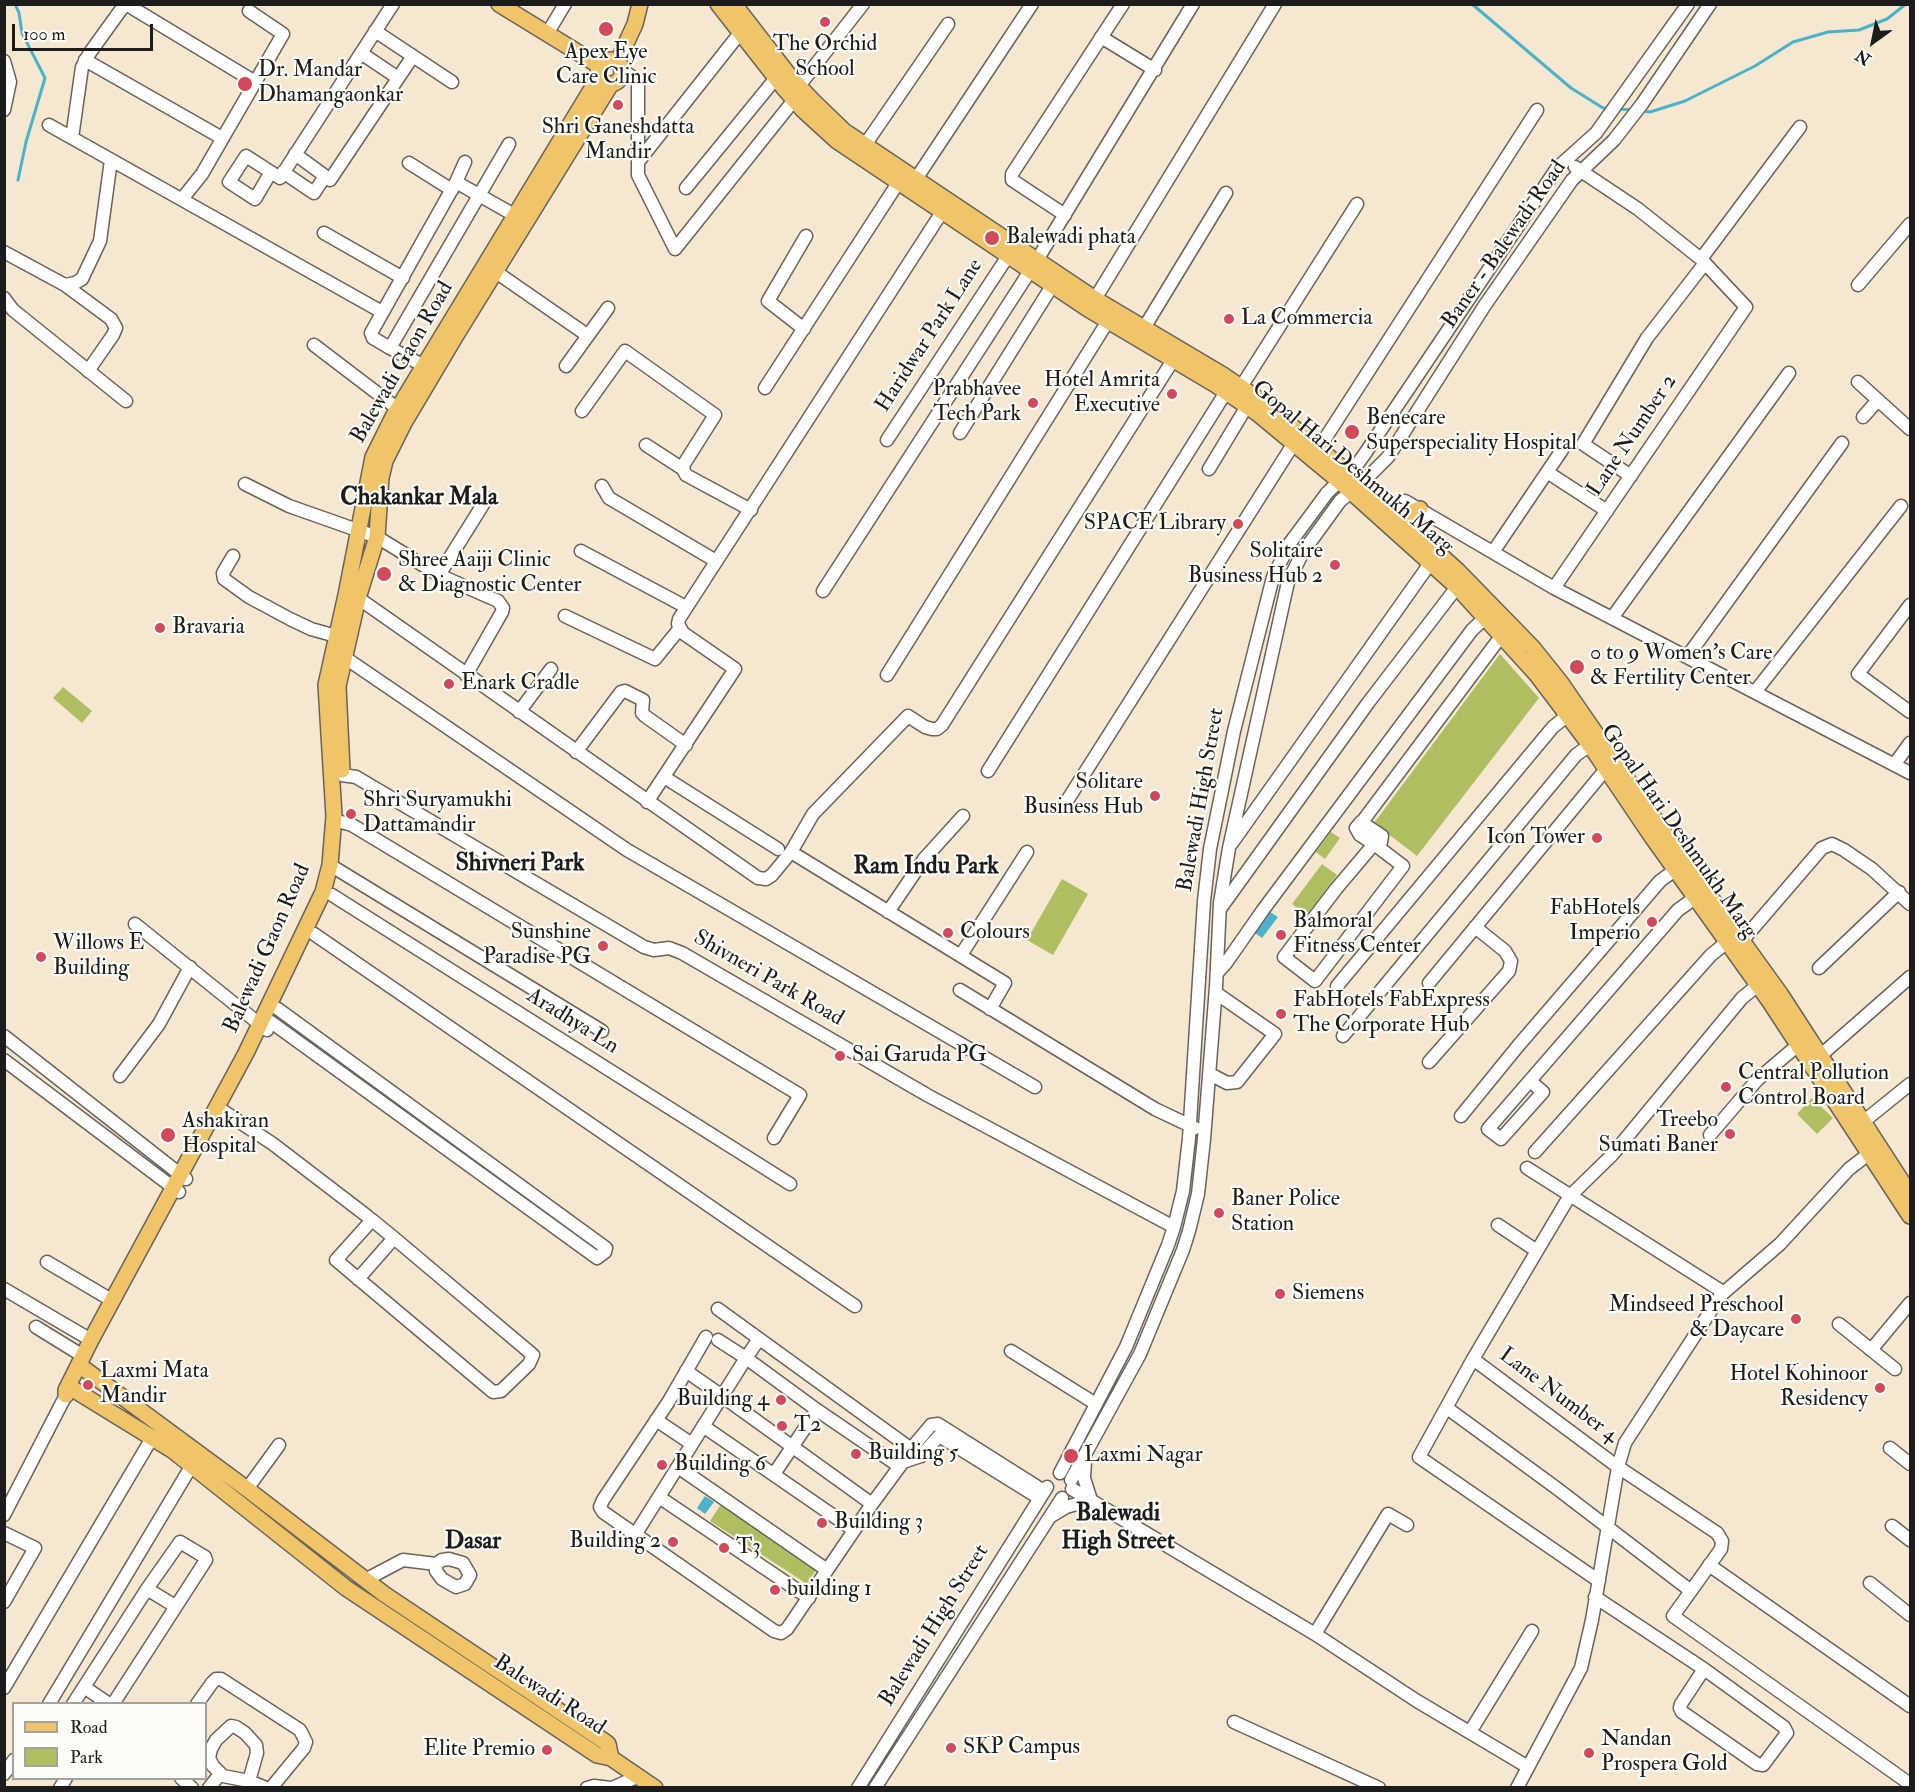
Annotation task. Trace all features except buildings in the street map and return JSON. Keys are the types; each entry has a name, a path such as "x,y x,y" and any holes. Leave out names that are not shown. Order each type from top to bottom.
{"main road":[{"path":"499,4 548,34 604,76 608,61 620,66 640,4"},
{"name":"Gopal Hari Deshmukh Marg","path":"718,4 776,78 865,145 916,179 1033,265 1052,286 1118,322 1173,360 1226,392 1350,483 1390,509 1458,571 1533,648 1575,702 1734,942 1758,985 1798,1045 1873,1150 1911,1194"},
{"name":"Gopal Hari Deshmukh Marg","path":"734,4 796,93 837,141 1008,256 1033,265 1095,298 1118,322 1144,328 1241,387 1319,448 1350,483 1457,587 1537,675 1590,745 1695,898 1780,995 1863,1122 1873,1150 1911,1216"},
{"name":"Balewadi Gaon Road","path":"81,1363 269,1021 332,895 334,816 326,685 336,636 377,537 381,478 385,461 430,369 604,76 620,79 620,66"},
{"name":"Balewadi Gaon Road","path":"269,1021 334,867 341,822 342,775 338,686 352,597 358,531 373,457 398,409 430,369 496,272 520,219"},
{"path":"1404,521 1412,512 1420,509"},
{"name":"Balewadi Gaon Road","path":"69,1390 91,1340 180,1183"},
{"name":"Balewadi Road","path":"69,1390 152,1438 192,1466 346,1588 597,1755 611,1758 608,1744 604,1741 365,1580 247,1489 119,1395 81,1363"},
{"path":"108,1412 119,1395"},
{"path":"237,1503 247,1489"},
{"path":"611,1758 655,1788"}],"street":[{"path":"72,138 82,67 125,4 255,82"},
{"path":"295,154 325,176 314,192 277,172 295,154 393,4"},
{"path":"510,4 517,9 520,4"},
{"path":"548,34 565,4"},
{"path":"620,66 638,81 638,162 635,179 675,249 863,4"},
{"path":"916,179 1032,4"},
{"path":"1065,215 1012,180 1012,174 1123,4"},
{"path":"824,591 1065,215 1193,4"},
{"path":"1095,298 1275,4"},
{"name":"Baner - Balewadi Road","path":"1350,483 1364,455 1557,168 1600,129 1688,4"},
{"name":"Baner - Balewadi Road","path":"1350,483 1388,458 1485,305 1554,206 1581,171 1614,140 1642,104 1710,4"},
{"path":"182,199 202,174 283,34 249,10"},
{"path":"865,145 948,24"},
{"path":"375,31 452,82"},
{"path":"638,162 740,33"},
{"path":"1101,38 1155,70"},
{"path":"361,52 398,78"},
{"path":"330,180 413,56"},
{"path":"85,60 222,138"},
{"path":"4,62 10,82 4,110"},
{"path":"686,188 776,78"},
{"path":"1319,448 1537,110"},
{"path":"49,125 382,312"},
{"path":"1631,476 1583,444 1647,338 1800,128"},
{"path":"390,348 509,144"},
{"path":"65,285 82,279 97,249 111,160"},
{"path":"1566,160 1638,209 1703,261"},
{"path":"430,369 373,338 371,333 454,186 465,162"},
{"path":"409,163 520,219"},
{"path":"765,388 898,183"},
{"path":"1144,328 1226,193"},
{"path":"1241,387 1357,204"},
{"path":"566,616 655,659 680,628 679,620 686,607 942,212"},
{"path":"1858,285 1911,224"},
{"path":"324,233 403,278"},
{"path":"804,329 768,302 806,236"},
{"path":"4,252 65,285 111,319 116,328 113,335 88,371"},
{"name":"Haridwar Park Lane","path":"887,440 1008,256"},
{"name":"Lane Number 2","path":"1554,588 1746,307 1703,261"},
{"path":"496,272 587,335"},
{"path":"960,433 1052,286"},
{"path":"4,298 13,310 126,401"},
{"path":"566,366 608,308"},
{"path":"887,675 1118,322"},
{"path":"314,345 398,409"},
{"path":"582,411 625,351 715,415 684,464 683,470"},
{"path":"352,597 758,878 766,879 791,852 813,814 908,716 932,729 937,729 942,725 1173,360"},
{"path":"1612,618 1789,373"},
{"path":"1857,382 1911,429"},
{"path":"988,771 1226,392"},
{"path":"1863,417 1878,400"},
{"path":"1209,469 1247,406"},
{"path":"1065,804 1294,443"},
{"path":"1687,657 1842,443"},
{"path":"646,446 683,470 686,475 751,510"},
{"path":"1493,552 1562,450"},
{"path":"1546,472 1607,511"},
{"name":"Balewadi High Street","path":"1072,1484 1140,1354 1183,1250 1198,1194 1210,1074 1220,910 1229,848 1288,582 1304,552 1350,483"},
{"name":"Balewadi High Street","path":"1060,1473 1126,1347 1174,1227 1182,1191 1189,1126 1204,902 1210,849 1234,730 1273,577 1290,543 1327,493 1350,483"},
{"path":"245,484 290,506 377,537 440,575 498,601 503,608 502,612 466,675"},
{"path":"602,486 609,498 716,561"},
{"path":"440,575 487,498"},
{"path":"1390,509 1405,501 1554,588 1911,773"},
{"path":"1755,692 1901,506"},
{"path":"581,551 686,607"},
{"path":"233,556 223,573 224,579 249,597 290,619 311,629 336,636"},
{"path":"1229,848 1431,562"},
{"path":"1220,910 1368,704 1457,587"},
{"path":"1911,605 1858,674 1911,712"},
{"path":"1217,973 1472,630 1486,617"},
{"path":"647,802 735,669 680,628"},
{"path":"1374,844 1336,888 1284,957 1315,981 1403,866 1374,844 1356,831 1356,828 1502,635"},
{"path":"344,657 627,850 1035,1087"},
{"path":"519,712 551,669"},
{"path":"576,752 621,692 625,691 643,700 642,713 645,716 686,745"},
{"path":"1337,986 1553,727 1568,715"},
{"path":"1894,765 1911,743"},
{"path":"1343,1036 1576,755 1590,745"},
{"path":"1429,984 1606,769"},
{"name":"Shivneri Park Road","path":"342,775 356,777 644,947 654,950 669,948 682,953 927,1095 1174,1227"},
{"path":"664,777 778,849"},
{"path":"888,912 924,859 963,816"},
{"path":"341,822 352,825 800,1095 774,1138"},
{"path":"1535,1152 1711,955 1734,942 1822,848 1832,844 1872,869 1911,904"},
{"path":"791,852 1005,983 990,1009"},
{"path":"962,955 1027,852"},
{"path":"334,867 602,1031"},
{"path":"1461,1116 1660,880 1675,870"},
{"path":"1819,968 1899,892"},
{"name":"Aradhya Ln","path":"332,895 790,1184"},
{"path":"1530,1081 1543,1092 1501,1139 1488,1129 1678,910 1695,898"},
{"path":"135,924 190,967 269,1021 286,1031 597,1258 604,1252 606,1248 294,1020 269,1021"},
{"path":"1429,1062 1509,971 1511,961 1505,951 1474,927"},
{"path":"314,934 855,1306"},
{"path":"120,1076 159,1024 190,967"},
{"path":"1820,1056 1911,977"},
{"path":"1599,1581 1419,1457 1473,1359 1569,1197 1612,1155 1742,998 1758,985"},
{"path":"960,990 1155,1109 1189,1126 1205,1131"},
{"path":"1210,1074 1227,1083 1237,1082 1275,1034 1216,993"},
{"path":"286,1031 294,1020"},
{"path":"4,1036 180,1183"},
{"path":"1710,1135 1757,1080 1798,1045"},
{"path":"4,1060 180,1183"},
{"path":"1863,1122 1911,1084"},
{"path":"220,1109 273,1144 372,1220 533,1354 529,1364 501,1391 493,1392 336,1260 372,1220"},
{"path":"1516,1788 1581,1668 1592,1620 1618,1467 1628,1438 1724,1292 1779,1244 1833,1185 1873,1150"},
{"path":"1185,1164 1201,1166"},
{"path":"1527,1168 1569,1197 1724,1292"},
{"path":"1498,1225 1537,1251"},
{"path":"358,1279 394,1238"},
{"path":"47,1262 112,1301"},
{"path":"4,1289 91,1340"},
{"path":"1871,1350 1911,1303"},
{"path":"718,1310 759,1339 909,1458"},
{"path":"1839,1323 1894,1369"},
{"path":"36,1327 81,1363"},
{"path":"909,1458 817,1410 746,1358 712,1338 686,1371 600,1507 603,1512 774,1631 781,1633 787,1629 809,1598 872,1504 909,1458 934,1424"},
{"path":"635,1534 759,1339"},
{"path":"1011,1351 1096,1404"},
{"name":"Lane Number 4","path":"1473,1359 1618,1467 1717,1533 1722,1541 1720,1549 1673,1616 1911,1784"},
{"path":"686,1371 872,1504"},
{"name":"Balewadi Gaon Road","path":"4,1515 69,1390"},
{"path":"1447,1408 1691,1591"},
{"path":"774,1474 817,1410"},
{"path":"656,1420 692,1444"},
{"path":"934,1424 939,1436 1044,1492 1062,1498 1068,1494 1072,1484"},
{"path":"934,1424 950,1431 1044,1492"},
{"path":"703,1426 854,1530"},
{"path":"909,1458 939,1436"},
{"path":"4,1688 152,1438"},
{"path":"247,1489 279,1445"},
{"path":"1890,1448 1911,1464"},
{"path":"1089,1449 1083,1473 1091,1500"},
{"path":"50,1702 192,1466"},
{"path":"678,1467 827,1570"},
{"path":"1044,1492 1050,1477 1060,1473 1067,1475 1072,1484 1091,1500 1315,1634 1417,1701 1528,1767"},
{"name":"Balewadi High Street","path":"858,1788 1044,1492"},
{"path":"659,1497 809,1598"},
{"name":"Balewadi High Street","path":"875,1788 1062,1498"},
{"path":"1048,1518 1066,1507 1091,1500"},
{"path":"1315,1634 1388,1514 1407,1525"},
{"path":"1892,1526 1911,1540"},
{"path":"4,1533 35,1548 4,1602"},
{"path":"74,1702 180,1542 205,1557 206,1560 112,1702"},
{"path":"365,1580 403,1560 436,1564"},
{"path":"1708,1565 1911,1706"},
{"path":"1870,1582 1911,1615"},
{"path":"147,1589 175,1606"},
{"path":"1595,1598 1704,1669 1787,1730 1763,1765 1757,1764 1682,1712 1681,1704 1704,1669"},
{"path":"1470,1731 1532,1632"},
{"path":"198,1702 212,1683 216,1679 221,1679 300,1730 306,1742 304,1748 271,1788"},
{"path":"84,1687 108,1702"},
{"path":"1234,1722 1375,1787"},
{"path":"249,1781 257,1753 256,1745 250,1737 231,1726 223,1732 211,1749 209,1758 213,1766 220,1774 266,1788"},
{"path":"208,1788 220,1774"},
{"path":"587,1788 594,1786 612,1788 638,1777"},
{"path":"621,1788 638,1777"}],"green space":[{"path":"1500,654 1539,698 1417,856 1374,823"},
{"path":"63,687 92,711 82,723 53,698"},
{"path":"1331,832 1340,838 1325,859 1316,852"},
{"path":"1322,864 1337,875 1307,915 1292,904"},
{"path":"1062,879 1088,894 1053,955 1027,940"},
{"path":"1812,1098 1833,1118 1817,1134 1797,1114"},
{"path":"721,1504 818,1567 807,1584 710,1521"}],"water":[{"path":"1270,912 1278,917 1262,938 1255,933"},
{"path":"705,1496 714,1502 705,1514 697,1508"}],"waterway":[{"path":"15,4 22,33 45,78 26,142 18,180"},
{"path":"1472,4 1571,88 1603,108 1609,108"},
{"path":"1642,111 1650,112 1685,101 1755,66 1793,42 1828,32 1859,30 1887,19 1906,4"},
{"path":"1618,109 1633,110"}],"place":[{"name":"The Orchid School","path":"825,22"},
{"name":"Apex Eye Care Clinic","path":"606,29"},
{"name":"Dr. Mandar Dhamangaonkar","path":"245,84"},
{"name":"Shri Ganeshdatta Mandir","path":"618,105"},
{"name":"Balewadi phata","path":"992,238"},
{"name":"La Commercia","path":"1229,319"},
{"name":"Hotel Amrita Executive","path":"1172,394"},
{"name":"Prabhavee Tech Park","path":"1033,403"},
{"name":"Benecare Superspeciality Hospital","path":"1352,432"},
{"name":"SPACE Library","path":"1238,524"},
{"name":"Solitaire Business Hub 2","path":"1335,565"},
{"name":"Shree Aaiji Clinic & Diagnostic Center","path":"384,574"},
{"name":"Bravaria","path":"160,628"},
{"name":"0 to 9 Women’s Care & Fertility Center","path":"1577,667"},
{"name":"Enark Cradle","path":"449,684"},
{"name":"Solitare Business Hub","path":"1155,796"},
{"name":"Shri Suryamukhi Dattamandir","path":"351,814"},
{"name":"Icon Tower","path":"1597,838"},
{"name":"FabHotels Imperio","path":"1652,922"},
{"name":"Colours","path":"948,933"},
{"name":"Balmoral Fitness Center","path":"1281,935"},
{"name":"Sunshine Paradise PG","path":"603,946"},
{"name":"Willows E Building","path":"41,957"},
{"name":"FabHotels FabExpress The Corporate Hub","path":"1281,1014"},
{"name":"Sai Garuda PG","path":"840,1056"},
{"name":"Central Pollution Control Board","path":"1726,1087"},
{"name":"Treebo Sumati Baner","path":"1730,1134"},
{"name":"Ashakiran Hospital","path":"168,1135"},
{"name":"Baner Police Station","path":"1219,1213"},
{"name":"Siemens","path":"1280,1294"},
{"name":"Mindseed Preschool & Daycare","path":"1796,1319"},
{"name":"Laxmi Mata Mandir","path":"88,1385"},
{"name":"Hotel Kohinoor Residency","path":"1880,1388"},
{"name":"Building 4","path":"781,1400"},
{"name":"T2","path":"782,1426"},
{"name":"Building 5","path":"856,1454"},
{"name":"Laxmi Nagar","path":"1071,1456"},
{"name":"Building 6","path":"662,1465"},
{"name":"Building 3","path":"822,1523"},
{"name":"Building 2","path":"673,1542"},
{"name":"T3","path":"724,1548"},
{"name":"building 1","path":"775,1590"},
{"name":"SKP Campus","path":"951,1748"},
{"name":"Elite Premio","path":"547,1750"},
{"name":"Nandan Prospera Gold","path":"1589,1753"}],"district":[{"name":"Chakankar Mala","path":"419,499"},
{"name":"Shivneri Park","path":"520,865"},
{"name":"Ram Indu Park","path":"926,868"},
{"name":"Balewadi High Street","path":"1118,1529"},
{"name":"Dasar","path":"473,1543"}]}
